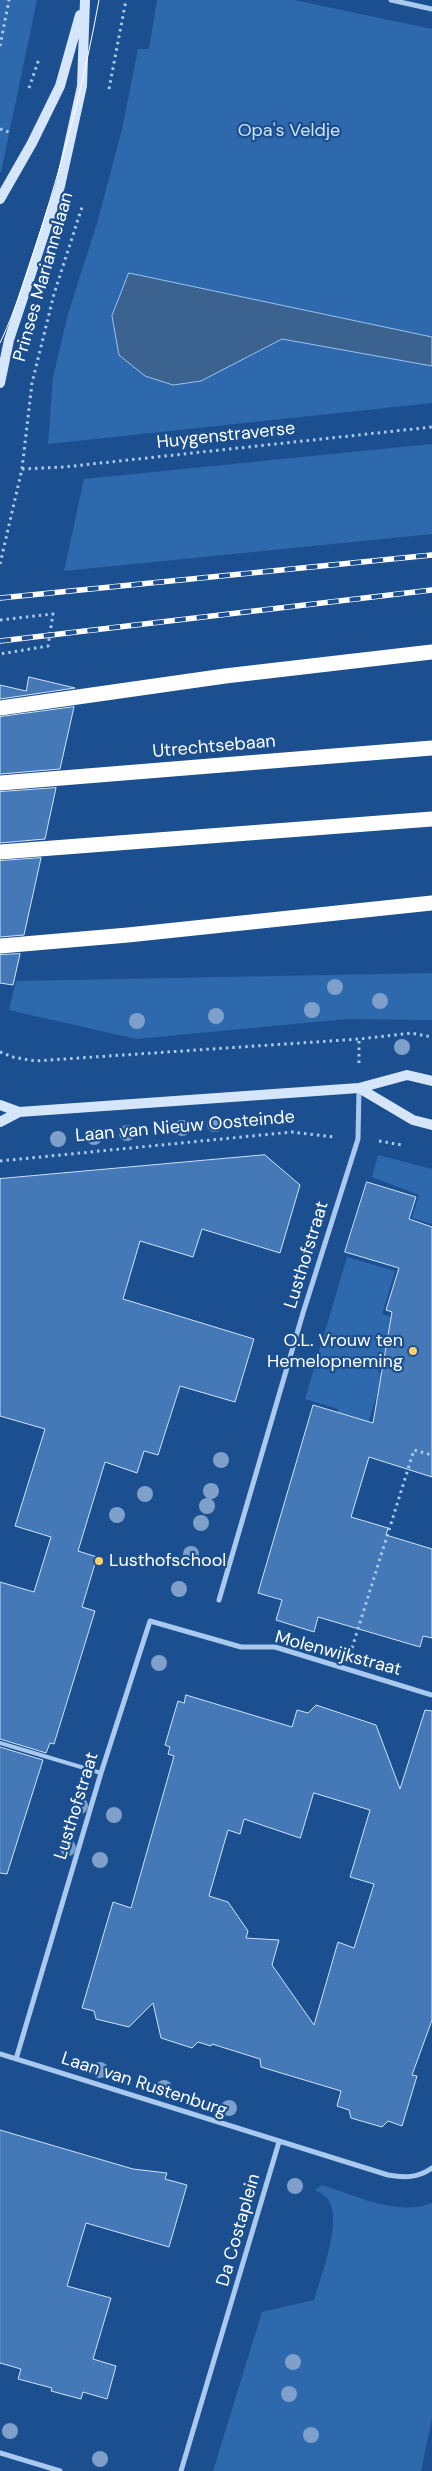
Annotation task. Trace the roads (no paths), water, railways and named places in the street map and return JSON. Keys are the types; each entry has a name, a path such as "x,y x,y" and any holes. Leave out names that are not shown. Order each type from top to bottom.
{"highway":[{"path":"0,708 225,676 432,652"},
{"name":"Utrechtsebaan","path":"0,783 432,748"},
{"path":"0,852 432,819"},
{"path":"0,946 432,903"}],"street":[{"name":"Prinses Mariannelaan","path":"0,199 32,143 60,86 85,0"},
{"name":"Prinses Mariannelaan","path":"0,383 6,339 60,186 82,86 85,0"},
{"path":"391,0 432,9"},
{"name":"Laan van Nieuw Oosteinde","path":"0,1122 19,1112 358,1088 407,1075 432,1081"},
{"path":"358,1088 413,1120 432,1125"},
{"name":"Lusthofstraat","path":"219,1600 303,1313 358,1139 358,1088"},
{"name":"Laan van Nieuw Oosteinde","path":"0,1105 19,1112"},
{"name":"Lusthofstraat","path":"16,2059 101,1773 150,1620 208,1636"},
{"name":"Molenwijkstraat","path":"208,1636 241,1647 275,1647 432,1694"},
{"name":"Laan van Rustenburg","path":"0,2054 279,2142"},
{"path":"279,2142 388,2175 408,2178 425,2173 432,2168"},
{"name":"Da Costaplein","path":"181,2471 279,2142"},
{"path":"0,2453 60,2471"}],"lane":[{"path":"0,1743 101,1773"}],"tram line":[{"path":"0,343 22,287 58,172 81,87 99,0"}],"railway":[{"path":"0,598 432,555"},
{"path":"0,641 432,590"}],"place":[{"name":"O.L. Vrouw ten Hemelopneming","path":"413,1351"},
{"name":"Lusthofschool","path":"99,1561"}],"park label":[{"name":"Opa's Veldje","path":"289,131"}]}
